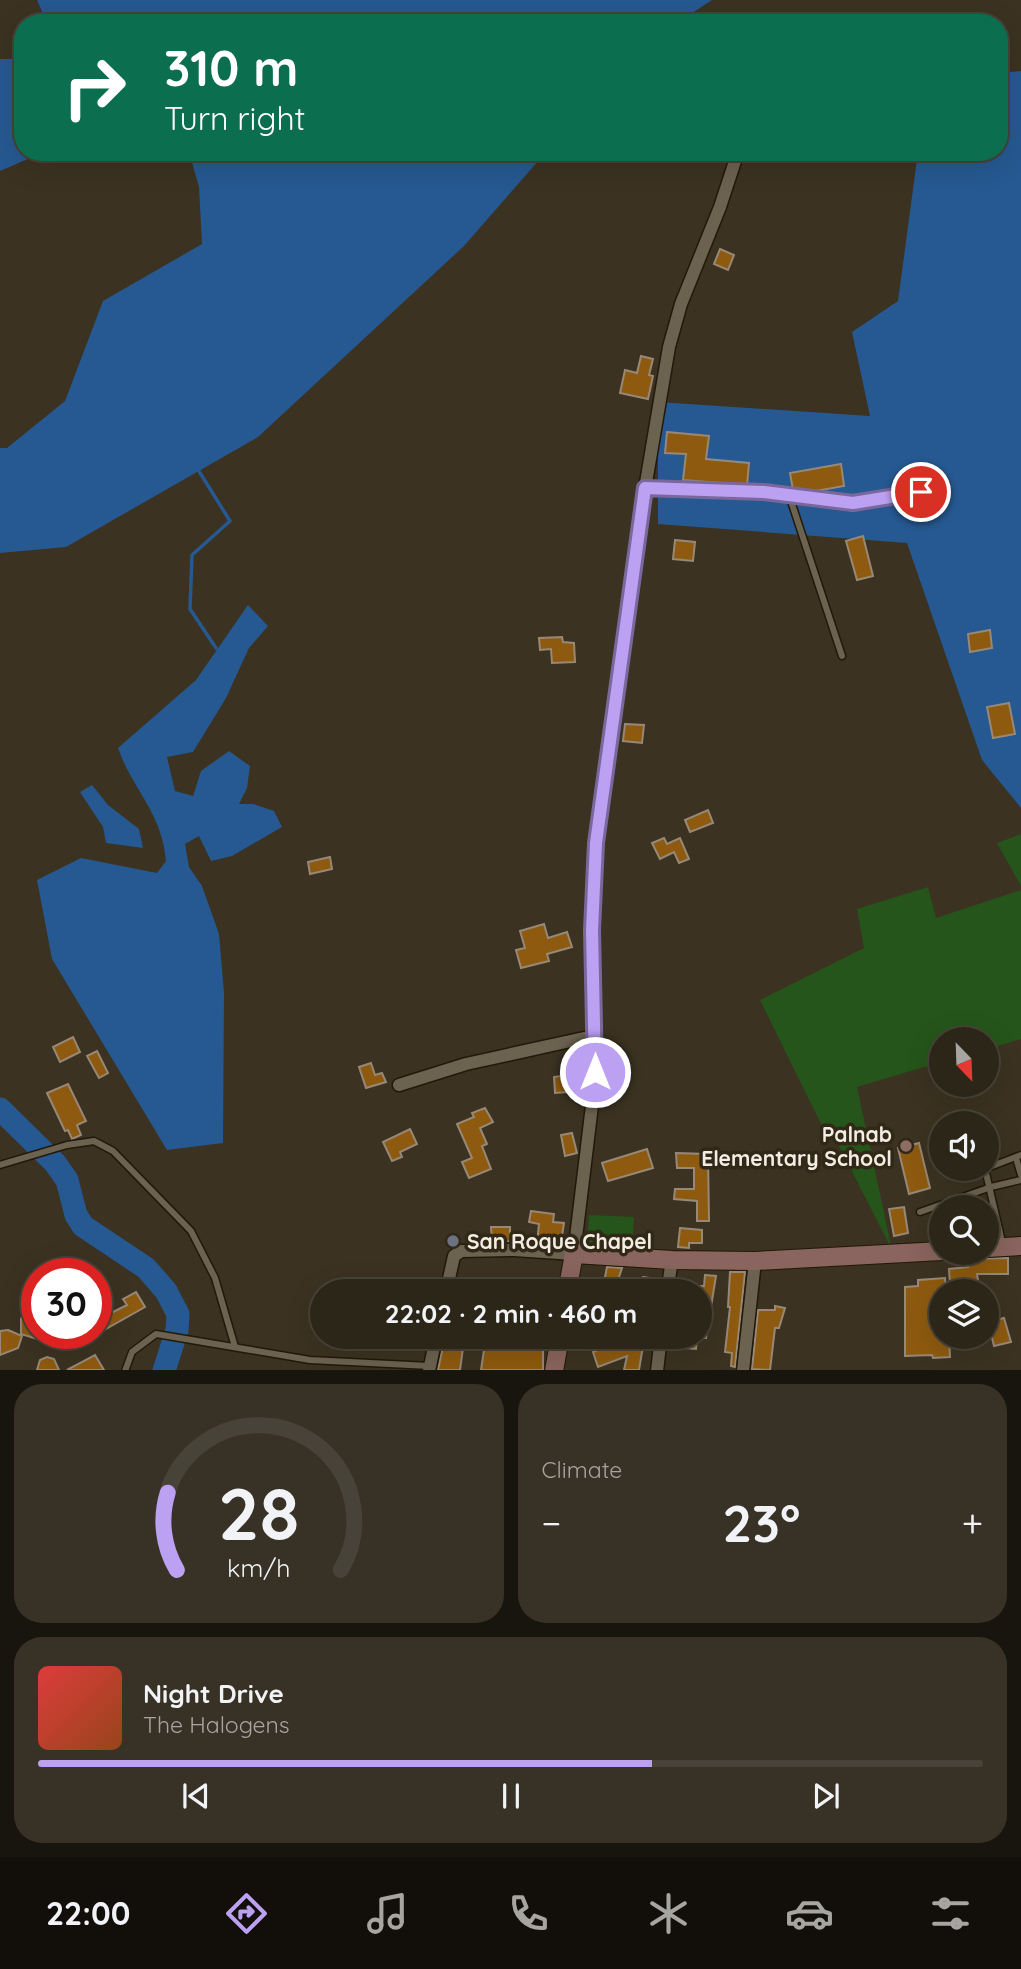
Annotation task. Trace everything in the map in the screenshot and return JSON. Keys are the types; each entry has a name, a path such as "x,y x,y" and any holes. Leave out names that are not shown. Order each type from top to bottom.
{"street":[{"path":"569,1279 591,1129 595,1039 592,930 596,843 645,488 669,347 681,304 720,207 735,161"},
{"path":"399,1085 466,1065 584,1038 595,1039"},
{"path":"449,1279 454,1256 461,1251 514,1250 672,1260 755,1261 929,1252"},
{"path":"669,1279 672,1260"},
{"path":"743,1370 755,1261"},
{"path":"430,1368 434,1349"},
{"path":"554,1370 558,1349"},
{"path":"657,1370 660,1349"}],"lane":[{"path":"645,488 789,495 853,503 921,492"},
{"path":"789,495 842,656"},
{"path":"0,1165 67,1145 94,1141 113,1152 191,1231 215,1278 235,1347"},
{"path":"920,1212 1021,1177 1018,1156 999,1163"},
{"path":"989,1181 1004,1247"},
{"path":"125,1370 132,1352 156,1334 310,1360 430,1368"}],"green space":[{"path":"1021,834 1021,886 997,843"},
{"path":"928,887 936,918 1021,890 1021,1039 999,1045 999,1027 929,1027 929,1066 857,1087 892,1250 837,1142 825,1132 760,1000 864,948 857,909"},
{"path":"589,1215 634,1217 632,1249 587,1246"}],"water":[{"path":"37,0 712,0 691,14 43,14"},
{"path":"0,59 14,59 14,161 23,161 0,171"},
{"path":"1021,71 1021,808 982,760 907,543 658,524 658,402 870,416 852,332 898,301 917,161 1008,161 1008,72"},
{"path":"192,161 538,161 464,246 258,437 66,547 0,553 0,448 7,448 65,401 103,301 202,244 199,187"},
{"path":"248,605 268,626 249,648 226,698 193,752 167,757 175,791 193,796 201,771 229,751 250,766 247,788 239,804 253,804 274,811 282,827 232,856 211,861 199,836 185,844 189,867 202,886 219,934 224,993 223,1143 167,1150 52,959 37,880 81,858 157,873 166,861 159,829 118,748 196,680"},
{"path":"92,785 108,805 139,829 143,848 106,843 103,827 80,792"}],"building":[{"path":"720,249 734,255 728,270 714,264"},
{"path":"641,356 653,359 649,375 653,376 648,399 620,393 625,370 637,373"},
{"path":"667,432 709,436 706,459 749,463 747,485 683,480 686,454 665,453"},
{"path":"841,464 844,486 810,492 793,490 790,473"},
{"path":"863,536 873,576 857,580 846,541"},
{"path":"675,540 695,542 693,561 673,559"},
{"path":"990,630 992,648 970,652 968,634"},
{"path":"562,637 563,642 574,643 575,662 552,663 551,649 540,650 539,638"},
{"path":"1009,703 1015,734 993,738 987,707"},
{"path":"625,724 644,725 642,743 623,741"},
{"path":"708,810 713,823 690,832 685,820"},
{"path":"664,838 667,844 680,838 689,859 679,863 674,852 660,859 652,843"},
{"path":"330,857 332,869 310,874 308,862"},
{"path":"544,924 548,938 567,932 572,947 547,954 549,961 521,968 516,950 525,948 520,931"},
{"path":"73,1037 80,1052 60,1062 53,1047"},
{"path":"97,1051 108,1073 99,1078 87,1056"},
{"path":"371,1063 375,1075 382,1073 386,1082 366,1088 359,1067"},
{"path":"567,1075 568,1092 555,1093 554,1077"},
{"path":"68,1084 86,1121 77,1125 81,1135 72,1139 68,1130 65,1131 47,1093"},
{"path":"485,1108 493,1122 480,1128 487,1144 482,1146 491,1169 469,1178 462,1162 472,1158 457,1124 474,1117 472,1113"},
{"path":"410,1129 417,1144 400,1152 402,1157 392,1161 383,1142"},
{"path":"572,1133 577,1153 565,1156 561,1135"},
{"path":"919,1143 930,1188 909,1194 898,1148"},
{"path":"647,1149 653,1168 608,1181 602,1163"},
{"path":"676,1153 708,1154 709,1221 697,1221 697,1201 674,1199 675,1189 694,1189 694,1168 677,1168"},
{"path":"904,1207 908,1233 894,1236 889,1209"},
{"path":"531,1211 554,1214 553,1222 564,1223 561,1243 537,1243 539,1224 529,1222"},
{"path":"491,1227 510,1227 510,1241 492,1242"},
{"path":"680,1228 702,1230 702,1243 689,1243 689,1248 678,1247"},
{"path":"999,1258 1008,1258 1008,1274 977,1274 978,1279 950,1279 949,1269 968,1265 999,1265"},
{"path":"607,1267 622,1268 618,1279 605,1279"},
{"path":"730,1272 745,1272 735,1367 731,1366 732,1353 725,1352 730,1307"},
{"path":"705,1275 716,1276 712,1301 712,1279 705,1279"},
{"path":"929,1279 929,1349 950,1349 950,1357 905,1356 905,1287 918,1286 918,1280"},
{"path":"136,1292 145,1307 112,1326 112,1312 127,1305 123,1299"},
{"path":"775,1306 785,1308 779,1328 775,1328 770,1370 752,1369 758,1310 775,1310"},
{"path":"1004,1318 1011,1342 999,1345 999,1319"},
{"path":"8,1330 21,1336 18,1348 0,1355 0,1331"},
{"path":"442,1349 463,1349 460,1370 438,1370"},
{"path":"474,1349 543,1349 543,1370 481,1370 484,1350"},
{"path":"600,1349 642,1349 639,1370 624,1370 627,1356 598,1367 593,1352"},
{"path":"95,1355 104,1370 67,1370"},
{"path":"47,1357 54,1359 59,1370 37,1370 40,1360"}],"waterway":[{"path":"197,468 230,521 192,555 190,609 216,648"},
{"path":"0,1109 55,1163 67,1180 76,1215 83,1226 146,1268 166,1291 178,1314 177,1330 164,1370"}],"place":[{"name":"Palnab Elementary School","path":"906,1146"},
{"name":"San Roque Chapel","path":"453,1241"}],"route":[{"path":"595,1072 592,930 596,843 618,666 645,488 764,492 853,503 921,492"}]}
